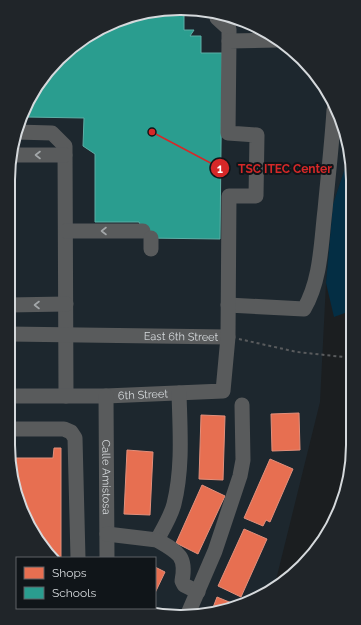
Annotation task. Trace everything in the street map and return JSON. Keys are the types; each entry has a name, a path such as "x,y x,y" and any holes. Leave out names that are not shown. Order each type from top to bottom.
{"street":[{"path":"219,20 228,29 229,41 228,133 256,135 256,196 228,196 228,337"},
{"path":"229,41 268,40"},
{"path":"228,305 304,309 310,298 315,283 320,252 333,118"},
{"path":"23,132 52,133 65,146 66,396"},
{"path":"17,155 66,155"},
{"path":"66,231 148,239"},
{"path":"15,305 66,304"},
{"name":"East 6th Street","path":"15,334 228,337"},
{"name":"6th Street","path":"15,396 106,396 223,391 228,337"},
{"path":"157,540 174,505 179,475 179,393"},
{"name":"Calle Amistosa","path":"106,396 107,557"},
{"path":"190,610 215,550 240,476 243,460 242,405"},
{"path":"15,429 64,429 71,432 75,438 78,557"},
{"path":"107,534 157,540 182,559 184,564 182,581 184,585 198,592"}],"path":[{"name":"East 6th Street","path":"228,337 297,352 346,357"}],"shaded area":[{"path":"191,15 213,18 254,32 281,49 298,63 324,98 337,127 343,148 346,166 333,204 326,283 320,402 276,579 254,593 234,601 202,609 170,610 156,608 156,557 59,557 37,527 24,498 18,477 15,455 16,159 24,127 32,107 49,80 63,63 98,37 127,24 159,16"},
{"path":"346,166 346,313 334,317 326,283 333,204"}],"building: Shops":[{"path":"299,413 300,450 272,451 271,414"},
{"path":"201,415 225,416 223,480 199,479"},
{"path":"54,448 61,448 61,557 59,557 49,545 32,518 18,477 15,458 53,458"},
{"path":"127,450 153,452 150,515 124,514"},
{"path":"270,459 293,469 270,522 266,520 263,526 244,518"},
{"path":"202,485 225,496 198,554 176,543"},
{"path":"244,529 267,539 241,597 218,586"},
{"path":"156,568 165,572 156,591"},
{"path":"217,597 230,602 223,604 213,607"}],"building: Schools":[{"path":"184,15 184,30 194,30 190,36 201,36 201,53 222,53 220,239 146,238 139,222 95,222 95,154 83,146 84,118 28,117 37,98 56,71 71,56 98,37 127,24 148,18"}],"place":[{"name":"TSC ITEC Center","path":"152,132"}]}
